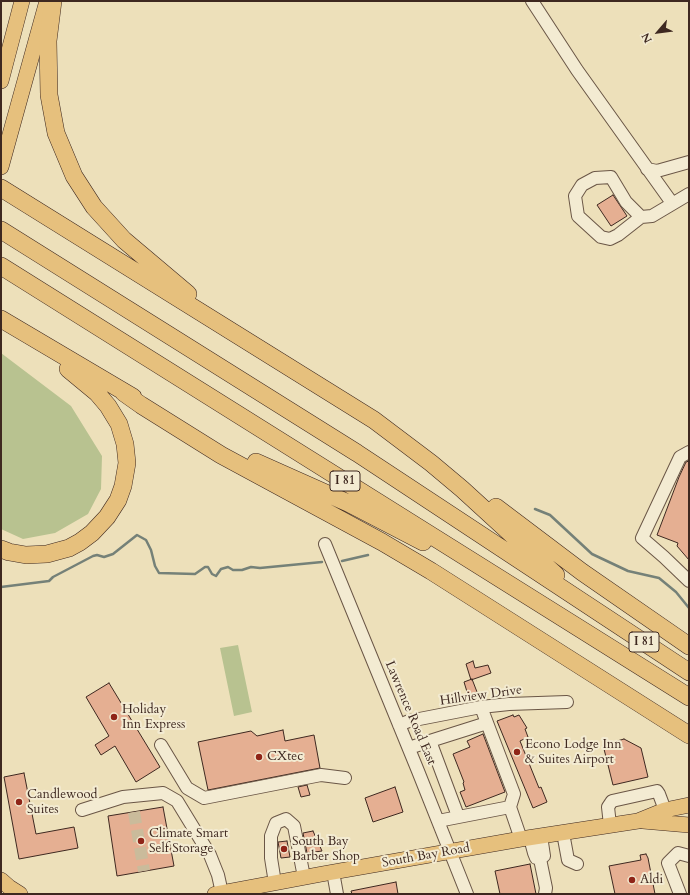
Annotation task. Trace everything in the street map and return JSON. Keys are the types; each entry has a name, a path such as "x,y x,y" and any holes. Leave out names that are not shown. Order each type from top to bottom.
{"highway":[{"path":"53,1 48,42 49,95 56,133 64,154 78,182 94,207 124,240 155,268 254,346"},
{"path":"1,188 374,420 431,463 462,489 598,612"},
{"name":"I 81","path":"1,230 357,453 689,672"},
{"name":"I 81","path":"1,266 689,697"},
{"path":"1,320 124,393 222,455 382,542 431,571 689,735"},
{"path":"1,320 77,376 97,393 108,406 119,424 126,444 127,463 123,486 118,500 107,518 92,533 80,542 69,548 47,554 26,555 8,552 1,549"},
{"path":"124,393 145,403 210,441 348,503 519,590"},
{"path":"431,463 467,485 582,572 689,646"}],"main road":[{"path":"1,81 22,1"},
{"path":"1,167 47,1"},
{"name":"South Bay Road","path":"638,821 665,810 689,805"},
{"name":"South Bay Road","path":"224,893 270,887 304,877 610,825 638,821 689,825"},
{"path":"1,880 20,894"}],"street":[{"path":"532,1 577,70 672,203"},
{"path":"647,169 666,169 689,162"},
{"path":"641,217 626,202 611,177 595,178 582,186 575,196 578,216 601,237 610,239 641,217 652,216 689,194"},
{"path":"689,452 680,457 642,538 689,581"},
{"name":"Lawrence Road East","path":"325,544 467,894"},
{"name":"Hillview Drive","path":"399,725 409,721 481,707 510,704 567,702"},
{"path":"481,707 514,794 510,807"},
{"path":"408,748 487,723"},
{"path":"430,741 458,816"},
{"path":"161,745 187,788 204,798 321,775 345,778"},
{"path":"610,825 608,807 612,801 657,791 660,794 665,810"},
{"path":"82,810 123,797 163,793 178,801 210,855 224,893"},
{"path":"438,821 510,807"},
{"path":"510,807 544,856 540,859 546,888 545,894"},
{"path":"270,887 271,836 276,823 286,819 294,826 304,877"},
{"path":"563,833 568,860 577,864"},
{"path":"680,894 668,863 678,853 689,856"},
{"path":"685,894 674,866 682,859 689,863"},
{"path":"333,872 337,894"}],"green space":[{"path":"1,353 71,406 102,456 101,489 88,514 55,533 23,539 1,529"},
{"path":"238,645 252,712 234,716 220,648"}],"building":[{"path":"613,195 627,216 611,226 597,205"},
{"path":"689,461 689,560 677,546 678,543 657,535 679,477 686,462"},
{"path":"473,661 475,668 488,665 491,673 471,680 466,664"},
{"path":"472,679 477,692 468,695 464,682"},
{"name":"Holiday Inn Express","path":"109,683 160,767 136,782 115,746 101,755 95,745 109,736 86,697"},
{"name":"Econo Lodge Inn & Suites Airport","path":"513,715 514,717 519,715 527,728 525,729 528,737 520,741 539,788 541,787 547,802 533,808 497,721"},
{"name":"CXtec","path":"283,730 285,741 314,735 320,768 208,790 198,742 251,731 257,736"},
{"path":"483,734 505,792 466,807 460,792 465,790 464,782 453,754 470,747 467,741"},
{"path":"624,739 641,748 648,777 613,785 603,745"},
{"name":"Candlewood Suites","path":"24,773 36,834 74,827 78,848 19,859 4,777"},
{"path":"307,785 310,795 301,797 298,787"},
{"path":"395,787 403,812 373,822 365,798"},
{"name":"Climate Smart Self Storage","path":"163,807 174,866 117,876 108,816"},
{"path":"313,831 322,851 307,853 303,833"},
{"name":"South Bay Barber Shop","path":"287,841 290,857 281,858 278,842"},
{"name":"Aldi","path":"646,854 655,894 615,894 609,866 641,860 640,855"},
{"path":"530,864 536,894 500,894 495,871"},
{"path":"396,882 398,894 352,894 351,891"}],"waterway":[{"path":"535,509 550,515 592,554 628,571 659,578 676,592 689,608"},
{"path":"1,587 49,581 53,577 93,556 97,555 104,557 113,554 137,535 146,540 159,573 195,574 205,567 208,567 212,574 216,576 221,569 228,567 233,570 242,570 251,567 260,568 322,562"},
{"path":"342,561 368,555"}],"tunnel":[{"path":"134,812 144,871"}],"place":[{"name":"Holiday Inn Express","path":"114,717"},
{"name":"Econo Lodge Inn & Suites Airport","path":"517,752"},
{"name":"CXtec","path":"259,757"},
{"name":"Candlewood Suites","path":"19,802"},
{"name":"Climate Smart Self Storage","path":"141,841"},
{"name":"South Bay Barber Shop","path":"284,849"},
{"name":"Aldi","path":"632,880"}]}
